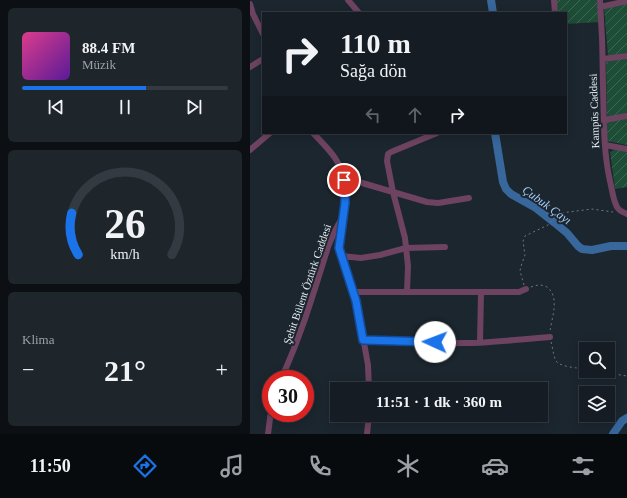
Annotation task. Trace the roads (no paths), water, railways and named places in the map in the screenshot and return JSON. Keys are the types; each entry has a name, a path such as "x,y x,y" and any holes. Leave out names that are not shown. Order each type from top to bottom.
{"street":[{"path":"348,0 358,12"},
{"path":"554,0 555,12"},
{"path":"600,3 627,1"},
{"name":"Kampüs Caddesi","path":"600,3 605,145 609,177 616,204 619,210 627,214"},
{"path":"250,4 262,32"},
{"path":"603,59 627,56"},
{"path":"250,66 262,60"},
{"path":"604,120 627,116"},
{"path":"250,150 269,134"},
{"name":"Şehit Bülent Öztürk Caddesi","path":"285,370 298,340 318,283 330,241 343,215 345,203 344,180 339,164 314,134"},
{"path":"407,292 408,279 405,238 392,192 387,161 388,154 435,134"},
{"path":"605,145 627,149"},
{"path":"344,180 352,180 427,202 438,203 470,198"},
{"path":"343,215 339,248 354,292 358,310 368,365 369,382"},
{"path":"341,256 361,258 406,248 445,247"},
{"path":"354,292 519,292 526,289"},
{"path":"480,343 482,292"},
{"path":"363,340 480,343 550,337"},
{"path":"268,434 270,422"},
{"path":"367,434 368,422"}],"waterway":[{"name":"Çubuk Çayı","path":"491,0 493,12"},
{"name":"Çubuk Çayı","path":"495,134 503,182 506,189 511,194 536,208 567,233 582,249 592,250 611,246 627,246"},
{"name":"Çubuk Çayı","path":"613,434 622,421 627,418"}]}
